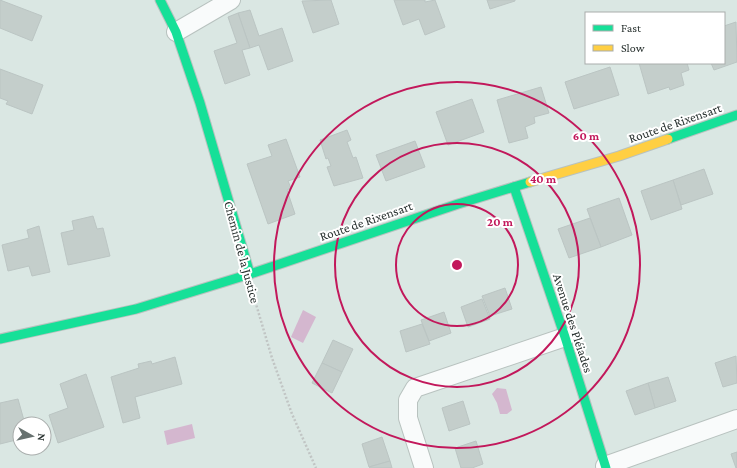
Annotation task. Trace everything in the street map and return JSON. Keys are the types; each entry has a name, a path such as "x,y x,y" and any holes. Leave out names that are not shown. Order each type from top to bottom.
{"street":[{"name":"Chemin de la Justice","path":"160,0 176,32 200,103 250,274"},
{"path":"176,32 231,0"},
{"name":"Route de Rixensart","path":"0,339 136,309 250,274 458,204 619,156 737,115"},
{"name":"Avenue des Pléiades","path":"514,187 565,337 605,467"},
{"path":"424,468 408,418 408,400 415,388 565,337"},
{"path":"605,467 737,419"}],"path":[{"name":"Chemin de la Justice","path":"250,274 254,300 272,358 292,414 316,468"}],"shaded area":[{"path":"303,310 316,317 303,343 291,337"},
{"path":"497,388 506,389 512,410 507,414 500,414 497,403 492,394"},
{"path":"192,424 195,438 167,445 164,431"}],"building":[{"path":"0,0 42,16 32,41 0,28"},
{"path":"331,0 339,24 313,33 302,1"},
{"path":"394,0 425,0 425,2 435,0 445,27 425,35 419,19 403,25"},
{"path":"487,0 515,0 515,1 490,9"},
{"path":"250,10 259,36 282,28 293,61 268,70 259,45 250,48 238,13"},
{"path":"238,13 250,48 242,50 250,75 225,84 214,51 237,43 228,17"},
{"path":"736,22 737,62 714,70 711,64 725,64 725,26"},
{"path":"639,64 687,64 689,70 681,73 684,85 670,90 669,87 648,94"},
{"path":"610,67 619,95 574,109 565,82"},
{"path":"0,69 43,85 32,114 6,104 8,101 0,98"},
{"path":"541,87 549,113 534,117 535,123 525,127 528,138 509,143 497,100"},
{"path":"472,99 484,132 448,145 436,112"},
{"path":"347,130 351,140 347,142 353,158 356,157 363,178 334,186 327,167 331,166 328,158 326,159 320,140"},
{"path":"286,139 300,177 288,181 291,188 287,190 295,214 268,224 247,164 272,156 268,145"},
{"path":"415,141 425,167 386,181 376,155"},
{"path":"704,169 713,194 681,205 673,180"},
{"path":"673,180 682,209 651,220 641,191"},
{"path":"619,198 632,235 601,247 587,209"},
{"path":"93,216 97,229 103,228 110,256 68,265 61,233 74,230 72,221"},
{"path":"590,218 601,247 569,258 558,229"},
{"path":"39,226 50,272 32,276 29,266 8,271 2,245 29,238 27,230"},
{"path":"505,288 512,309 490,316 482,296"},
{"path":"482,299 490,319 468,327 461,307"},
{"path":"444,312 451,333 429,341 421,320"},
{"path":"422,324 430,344 406,352 400,331"},
{"path":"333,340 353,349 342,372 322,363"},
{"path":"736,356 737,383 723,387 715,363"},
{"path":"175,357 182,384 135,397 140,418 123,423 111,377 139,368 138,364 151,361 152,364"},
{"path":"322,363 342,372 332,393 312,383"},
{"path":"86,374 104,427 58,443 52,424 52,416 49,415 68,408 60,384"},
{"path":"668,377 676,401 655,408 648,383"},
{"path":"648,383 655,408 635,415 626,391"},
{"path":"18,399 23,416 12,416 12,441 0,444 0,403"},
{"path":"463,401 470,424 449,431 442,408"},
{"path":"382,437 390,461 369,467 362,444"},
{"path":"476,441 483,464 472,468 461,468 455,448"},
{"path":"737,452 737,468 736,468 731,454"},
{"path":"390,461 392,468 369,467"}],"traffic: fast":[{"path":"160,0 176,32 200,103 250,274"},
{"path":"668,139 737,115"},
{"path":"0,339 136,309 250,274 458,204 530,182"},
{"path":"514,187 565,337 606,468"}],"traffic: slow":[{"path":"530,182 619,156 668,139"}]}
